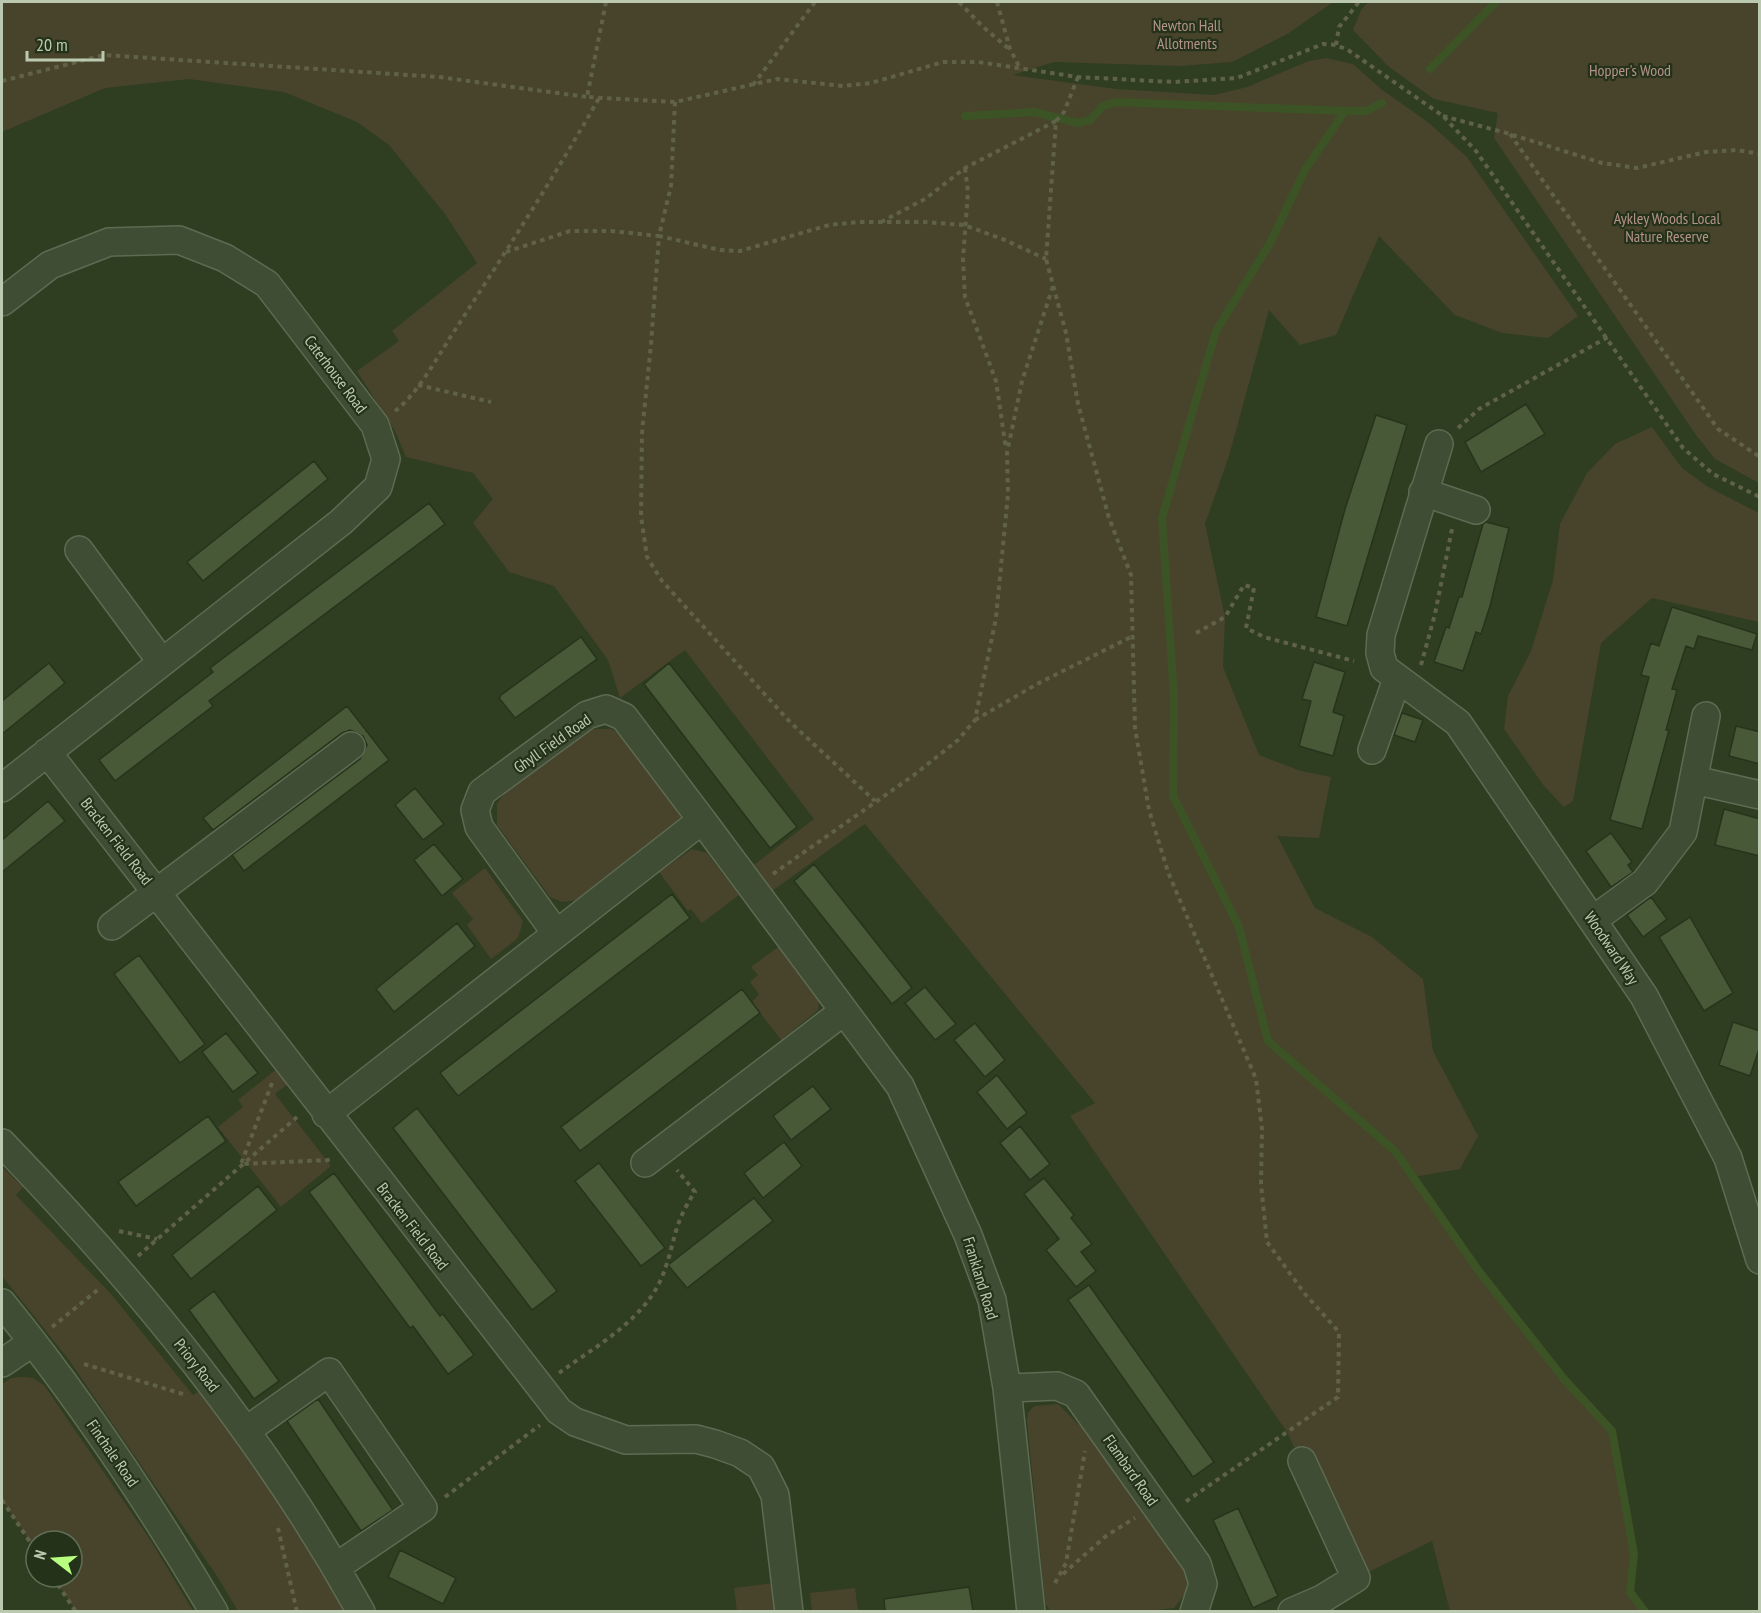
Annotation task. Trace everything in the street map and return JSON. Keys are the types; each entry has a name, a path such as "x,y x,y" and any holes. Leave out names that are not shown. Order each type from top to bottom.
{"street":[{"name":"Caterhouse Road","path":"2,302 50,265 109,242 179,240 225,258 267,284 375,425 386,459 378,487 341,522 161,661 2,789"},
{"name":"Woodward Way","path":"1439,444 1381,635 1380,653 1384,668 1397,680 1458,723 1644,996 1728,1158 1760,1260"},
{"path":"1423,492 1468,507"},
{"path":"79,550 161,661"},
{"path":"1372,750 1397,680"},
{"name":"Ghyll Field Road","path":"556,933 478,827 475,810 482,792 587,715 606,709 624,717 702,820"},
{"path":"1593,920 1645,882 1683,832 1706,716"},
{"path":"112,926 351,746"},
{"name":"Bracken Field Road","path":"47,752 158,893 321,1108 559,1411 575,1422 626,1440 696,1439 740,1453 761,1467 775,1495 789,1611"},
{"path":"1694,780 1760,795"},
{"path":"321,1108 556,933 702,820"},
{"name":"Frankland Road","path":"702,820 900,1086 968,1235 992,1300 1007,1388 1030,1604"},
{"path":"653,1157 844,1011"},
{"name":"Priory Road","path":"2,1143 120,1271 219,1393 247,1430 336,1567 361,1611"},
{"name":"Finchale Road","path":"2,1303 118,1459 214,1611"},
{"path":"2,1364 33,1342"},
{"path":"247,1430 328,1372 423,1508 336,1567"},
{"name":"Flambard Road","path":"1007,1388 1057,1386 1076,1394 1197,1564 1203,1584 1194,1611"},
{"path":"1292,1611 1322,1599 1356,1578 1302,1461"}],"path":[{"path":"587,97 606,2"},
{"path":"753,85 815,2"},
{"path":"959,2 982,26 1010,49"},
{"path":"997,2 1010,49 1021,70"},
{"path":"1336,45 1339,27 1359,2"},
{"path":"2,81 104,55 439,77 587,97 675,102 777,79 843,86 871,84 943,62 978,62 1078,77 1174,82 1237,78 1309,48 1336,45 1348,50 1443,116 1476,151 1683,448 1713,474 1760,497"},
{"path":"880,222 925,199 965,168 1056,121 1064,112 1078,77"},
{"path":"375,425 404,405 418,385 546,192 599,98"},
{"path":"675,102 671,186 658,236 642,433 641,516 646,557 662,581 790,722 875,801"},
{"path":"1443,116 1602,163 1637,168 1706,152 1737,150 1760,154"},
{"path":"1030,1604 1106,1536 1160,1511 1338,1397 1339,1332 1305,1294 1267,1242 1261,1184 1262,1129 1256,1079 1168,872 1149,810 1135,728 1131,575 1108,518 1081,415 1066,333 1046,259 1056,121"},
{"path":"1510,134 1718,429 1760,457"},
{"path":"965,168 968,192 964,225 965,297 996,381 1007,453 1008,494 997,607 987,668 975,720"},
{"path":"506,252 570,231 611,231 658,236 720,250 740,251 828,225 880,222 964,225 1005,240 1046,259"},
{"path":"1007,453 1022,381 1053,285"},
{"path":"1439,444 1479,409 1608,338"},
{"path":"418,385 491,402"},
{"path":"1419,695 1416,681 1468,507"},
{"path":"1196,633 1225,617 1244,585 1254,588 1246,628 1264,637 1322,653"},
{"path":"753,889 914,775 958,740 975,720 1037,684 1132,636"},
{"path":"241,1164 282,1057"},
{"path":"33,1342 120,1271 241,1164 321,1108"},
{"path":"539,1388 621,1328 654,1294 663,1275 676,1226 683,1209 695,1192 653,1157"},
{"path":"241,1164 360,1158"},
{"path":"54,1370 69,1360 208,1402 219,1393"},
{"path":"423,1508 438,1502 559,1411"},
{"path":"1061,1576 1088,1434 1095,1420"},
{"path":"2,1500 24,1533"},
{"path":"61,1589 75,1611"}],"green space":[{"name":"Newton Hall Allotments","path":"2,2 1333,2 1289,33 1232,62 1180,66 1054,62 1013,75 1116,89 1214,95 1247,87 1309,61 1326,58 1353,64 1381,89 1429,123 1467,157 1578,316 1548,338 1502,333 1455,315 1379,236 1336,335 1300,345 1269,310 1229,456 1205,524 1225,617 1223,667 1259,755 1301,771 1331,777 1319,838 1277,836 1315,908 1372,937 1423,979 1433,1051 1478,1136 1460,1169 1413,1177 1478,1270 1564,1379 1612,1431 1634,1554 1630,1592 1645,1611 1450,1611 1432,1541 1356,1578 1287,1432 1070,1116 1095,1103 865,824 772,891 754,865 814,819 685,650 620,698 608,660 554,586 509,572 473,523 493,499 473,473 406,457 395,431 357,371 399,341 392,331 477,263 445,214 389,145 357,122 284,92 189,79 105,88 2,132"},
{"path":"1368,2 1759,2 1759,483 1715,459 1696,435 1494,138 1498,113 1434,99 1389,67 1353,30 1361,10"},
{"path":"1652,427 1682,468 1708,487 1759,513 1759,622 1652,598 1601,643 1573,801 1564,807 1544,786 1504,729 1508,696 1531,651 1553,580 1560,524 1587,473 1615,444"},
{"path":"593,729 611,729 629,736 684,817 674,828 578,900 562,902 550,897 497,825 497,804 508,788"},
{"path":"692,849 707,853 739,895 702,923 691,909 688,911 659,872"},
{"path":"485,868 523,921 518,938 491,959 467,925 473,919 452,893"},
{"path":"778,947 819,1002 818,1010 781,1040 752,1002 759,994 750,982 758,975 751,967"},
{"path":"278,1068 289,1083 275,1094 331,1166 281,1207 218,1127 243,1107 238,1100"},
{"path":"2,1167 23,1187 16,1195 111,1294 193,1395 201,1390 281,1505 346,1611 238,1611 217,1576 69,1360 2,1276"},
{"path":"11,1378 33,1378 44,1385 151,1541 193,1611 76,1611 61,1589 84,1589 84,1529 24,1529 24,1533 2,1500 2,1384"},
{"path":"1058,1404 1088,1434 1187,1573 1188,1590 1174,1608 1140,1612 1051,1612 1045,1603 1027,1421 1028,1413 1034,1406"},
{"path":"774,1583 777,1611 737,1611 734,1588"},
{"path":"855,1588 858,1611 812,1611 810,1593"}],"building":[{"path":"1526,404 1545,434 1481,472 1465,442"},
{"path":"1376,415 1407,425 1347,626 1316,617 1345,509"},
{"path":"314,461 328,479 203,581 187,562"},
{"path":"429,503 445,524 209,701 213,706 115,781 99,760 213,672 210,668"},
{"path":"1486,522 1509,528 1481,634 1476,632 1463,671 1434,662 1446,627 1449,628 1459,597 1462,597 1483,524"},
{"path":"1672,607 1757,634 1752,650 1698,636 1694,649 1686,646 1672,689 1677,690 1666,730 1669,730 1642,829 1610,820 1649,677 1641,675 1651,643 1659,646"},
{"path":"581,637 597,659 515,718 499,698 501,695"},
{"path":"1314,662 1345,672 1333,712 1344,716 1333,756 1299,746 1311,701 1302,699"},
{"path":"49,663 65,683 2,734 2,701"},
{"path":"669,663 797,827 770,848 644,684"},
{"path":"347,706 389,760 244,871 232,855 360,759 367,745 363,736 350,730 342,733 213,830 203,818"},
{"path":"1402,713 1423,720 1415,742 1394,735"},
{"path":"1736,726 1760,732 1760,764 1729,756"},
{"path":"415,788 444,824 423,840 395,805"},
{"path":"48,801 65,821 2,872 2,840"},
{"path":"1724,809 1760,819 1760,856 1715,845"},
{"path":"1611,833 1632,862 1628,865 1633,872 1611,887 1586,851"},
{"path":"434,844 463,879 442,896 414,860"},
{"path":"814,864 912,988 892,1004 794,881"},
{"path":"672,894 690,918 458,1096 440,1073"},
{"path":"1651,897 1667,919 1643,937 1627,915"},
{"path":"1690,917 1733,993 1704,1011 1659,937"},
{"path":"457,923 475,946 394,1012 376,989"},
{"path":"139,955 205,1044 180,1063 114,974"},
{"path":"925,987 956,1024 935,1040 905,1003"},
{"path":"742,989 760,1013 580,1151 561,1127"},
{"path":"1733,1022 1760,1031 1760,1046 1750,1076 1719,1065"},
{"path":"975,1023 1005,1060 985,1077 954,1040"},
{"path":"226,1033 258,1073 233,1092 202,1052"},
{"path":"997,1075 1027,1113 1007,1129 977,1092"},
{"path":"813,1086 831,1109 791,1140 773,1116"},
{"path":"417,1108 557,1291 532,1310 393,1128"},
{"path":"208,1116 226,1141 136,1206 118,1182"},
{"path":"1020,1126 1050,1164 1030,1180 1000,1143"},
{"path":"784,1142 802,1166 763,1198 744,1173"},
{"path":"599,1163 665,1248 641,1266 575,1181"},
{"path":"334,1173 440,1316 443,1314 474,1355 448,1374 413,1326 410,1328 309,1192"},
{"path":"1044,1178 1074,1215 1071,1218 1092,1244 1081,1252 1096,1271 1076,1287 1046,1250 1059,1239 1024,1194"},
{"path":"258,1186 277,1210 191,1279 172,1255"},
{"path":"754,1198 773,1221 687,1288 668,1265"},
{"path":"1089,1285 1214,1462 1193,1477 1068,1300"},
{"path":"214,1291 279,1381 254,1399 189,1310"},
{"path":"318,1399 393,1510 361,1531 287,1421"},
{"path":"1238,1508 1278,1596 1253,1608 1213,1520"},
{"path":"400,1550 456,1578 443,1604 388,1577"},
{"path":"969,1587 973,1611 885,1611 884,1599"}],"waterway":[{"path":"1430,69 1496,2"},
{"path":"965,116 1034,112 1078,123 1090,120 1103,106 1116,102 1345,111"},
{"path":"1382,103 1366,111 1345,111 1305,170 1270,243 1216,331 1162,518 1174,698 1173,796 1239,927 1268,1041 1395,1151 1478,1270 1564,1379 1612,1431 1634,1554 1630,1592 1645,1612"}],"park label":[{"name":"Hopper's Wood","path":"1630,70"},
{"name":"Aykley Woods Local Nature Reserve","path":"1667,227"}]}
